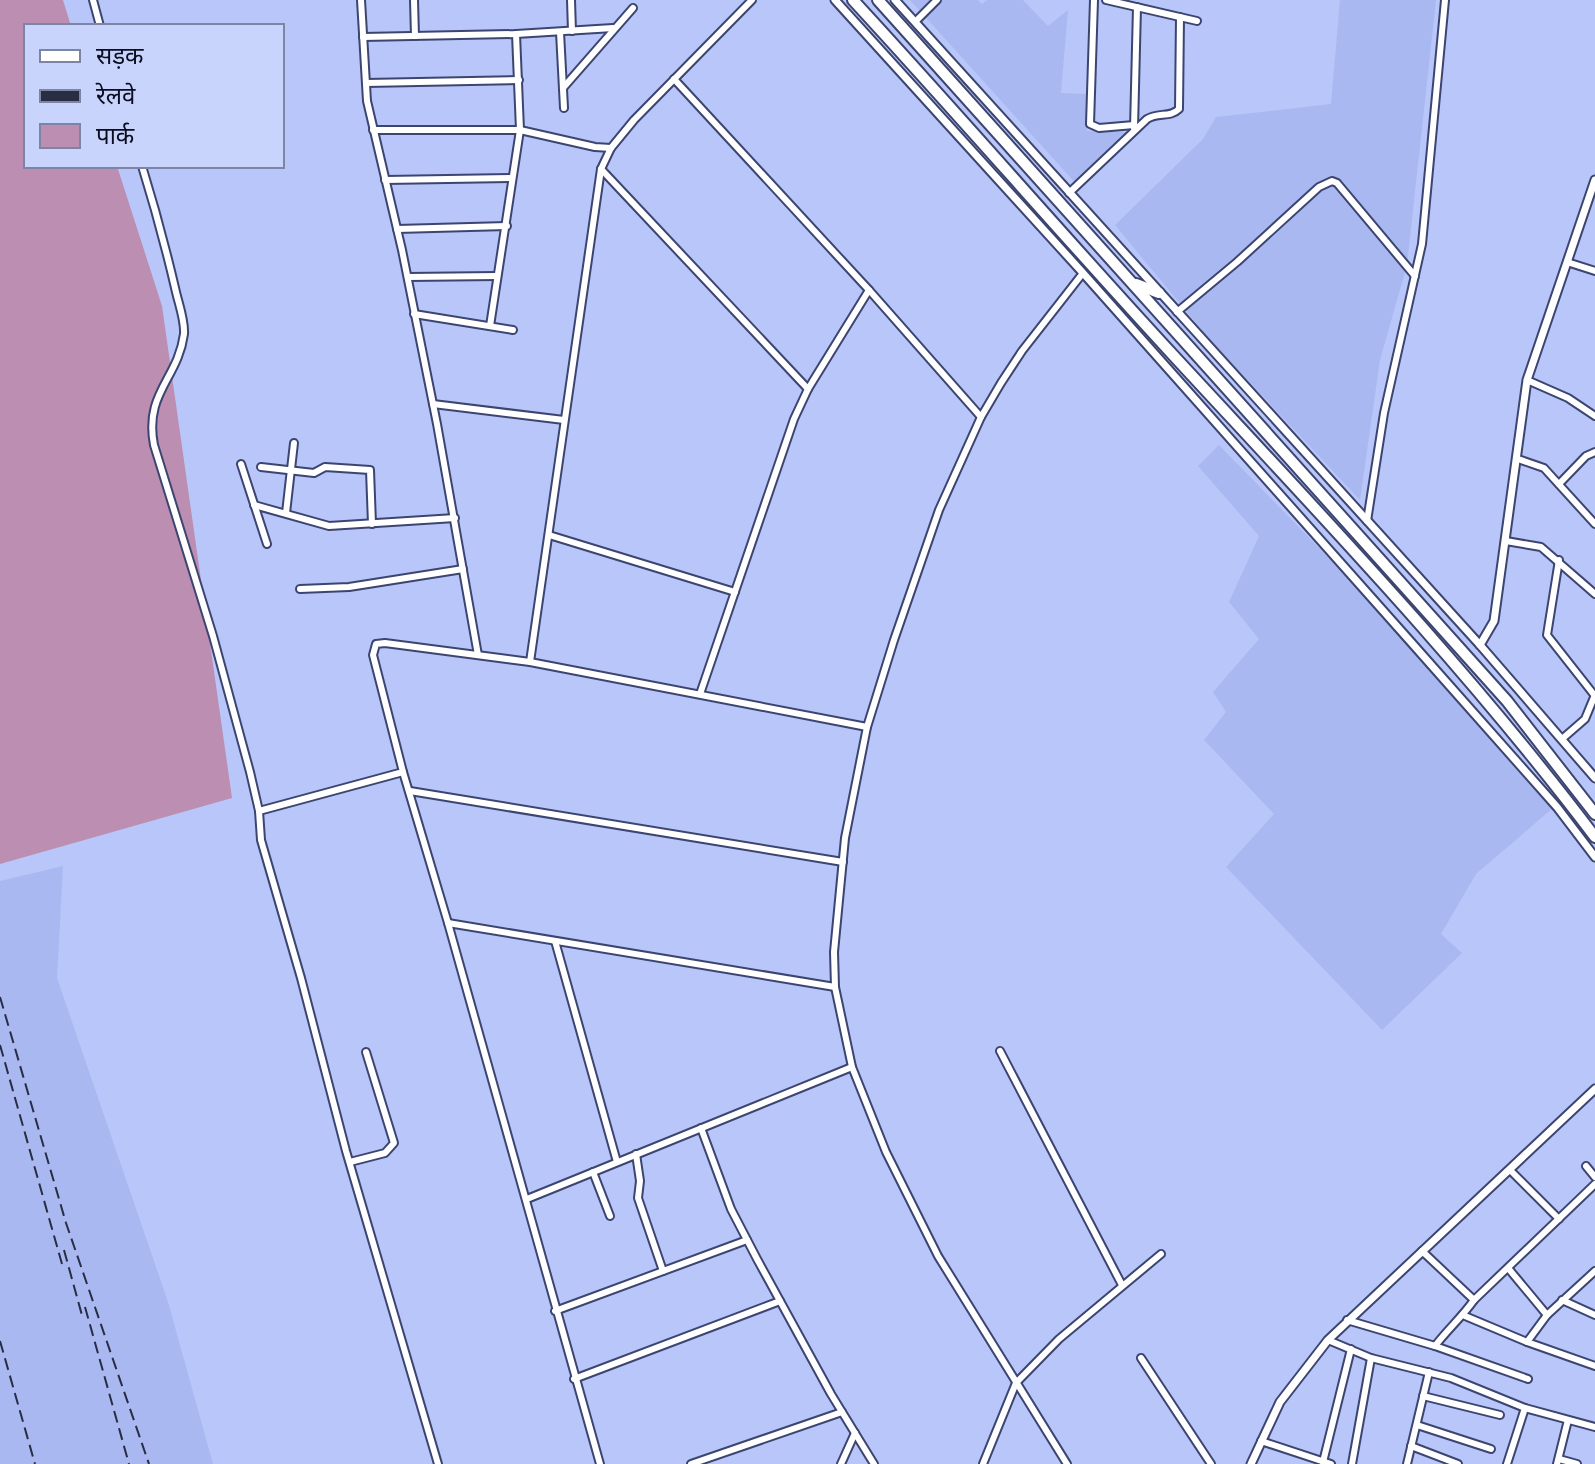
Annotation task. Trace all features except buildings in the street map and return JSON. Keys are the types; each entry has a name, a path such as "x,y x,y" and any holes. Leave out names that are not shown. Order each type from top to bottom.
{"highway":[{"path":"853,0 1456,666 1530,751 1595,837"},
{"path":"878,0 1507,701 1595,814"},
{"path":"1134,284 1159,293"}],"street":[{"path":"93,0 99,24"},
{"path":"361,0 366,83 373,130 408,277 478,655"},
{"path":"414,0 415,36"},
{"path":"571,0 572,31"},
{"path":"530,662 601,169 611,148 752,0"},
{"path":"835,0 1461,698 1557,807 1595,857"},
{"path":"895,0 1480,645 1595,778"},
{"path":"915,22 937,0"},
{"path":"1094,0 1090,124 1099,128 1134,128"},
{"path":"1106,0 1197,21"},
{"path":"1367,521 1384,413 1422,244 1445,0"},
{"path":"1134,128 1137,7"},
{"path":"563,88 633,8"},
{"path":"1069,193 1134,128 1151,116 1172,114 1179,109 1180,17"},
{"path":"363,37 516,34 613,28"},
{"path":"560,32 564,108"},
{"path":"490,326 520,130 516,34"},
{"path":"674,79 869,290 981,417"},
{"path":"366,83 519,80"},
{"path":"373,130 520,130 556,136 588,146 611,148"},
{"path":"143,168 161,225 184,329 177,355 153,409 151,430 154,445 213,636 259,811 261,840 438,1464"},
{"path":"601,169 808,389"},
{"path":"385,180 512,178"},
{"path":"1480,645 1494,621 1527,380 1595,180"},
{"path":"1177,312 1319,187 1332,181 1337,183 1415,276"},
{"path":"397,229 507,226"},
{"path":"1567,262 1595,271"},
{"path":"1067,1464 928,1237 886,1152 852,1067 835,987 836,929 845,838 867,727 939,510 981,417 1022,351 1083,273"},
{"path":"408,277 497,276"},
{"path":"700,694 790,430 808,389 869,290"},
{"path":"414,314 513,330"},
{"path":"1527,380 1568,398 1595,416"},
{"path":"433,404 564,420"},
{"path":"286,513 294,443"},
{"path":"1559,484 1586,456 1595,452"},
{"path":"1518,459 1544,468 1595,524"},
{"path":"241,464 267,544"},
{"path":"261,467 314,473 325,467 370,470 372,524"},
{"path":"254,505 329,526 455,518"},
{"path":"549,535 735,592"},
{"path":"1506,541 1541,547 1595,594"},
{"path":"1559,560 1547,635 1595,695 1585,719 1562,739"},
{"path":"300,589 362,586 463,569"},
{"path":"600,1464 403,772 373,655 376,644 530,662 867,727"},
{"path":"259,811 403,772"},
{"path":"410,791 843,862"},
{"path":"448,923 835,987"},
{"path":"555,941 617,1162"},
{"path":"1000,1051 1122,1285"},
{"path":"350,1162 385,1153 394,1143 366,1052"},
{"path":"527,1199 852,1067"},
{"path":"1251,1464 1280,1402 1328,1340 1595,1089"},
{"path":"701,1128 731,1209 842,1412 874,1464"},
{"path":"636,1154 640,1181 638,1198 663,1271"},
{"path":"1586,1166 1595,1177"},
{"path":"1510,1170 1559,1219"},
{"path":"593,1172 610,1216"},
{"path":"1435,1346 1454,1320 1465,1316 1474,1300 1595,1184"},
{"path":"555,1311 747,1240"},
{"path":"1422,1251 1474,1300"},
{"path":"983,1464 1016,1383 1049,1348 1161,1254"},
{"path":"1508,1268 1547,1315"},
{"path":"1527,1342 1547,1315 1595,1271"},
{"path":"1562,1300 1595,1315"},
{"path":"574,1379 780,1301"},
{"path":"1465,1316 1595,1366"},
{"path":"1347,1320 1435,1346 1528,1379"},
{"path":"1328,1340 1371,1358 1429,1372 1525,1408 1595,1427"},
{"path":"1261,1441 1327,1463 1351,1349"},
{"path":"1141,1358 1211,1464"},
{"path":"1352,1464 1371,1358"},
{"path":"1407,1464 1429,1372"},
{"path":"1423,1396 1500,1415"},
{"path":"1507,1464 1525,1408"},
{"path":"691,1464 842,1412"},
{"path":"1568,1420 1558,1461 1577,1464"},
{"path":"1417,1425 1491,1449"},
{"path":"841,1464 855,1433"},
{"path":"1411,1446 1458,1464"}],"shaded area":[{"path":"910,0 978,0 982,4 987,0 1023,0 1048,26 1068,10 1061,93 1088,94 1087,131 1130,132 1080,188"},
{"path":"1340,0 1436,0 1407,265 1380,360 1360,500 1211,341 1115,225 1203,139 1216,117 1331,104"},
{"path":"1219,445 1390,621 1553,808 1476,874 1441,934 1462,953 1382,1030 1226,867 1274,814 1204,740 1226,712 1213,692 1259,639 1229,602 1259,536 1198,466"},
{"path":"63,866 57,978 168,1302 213,1464 0,1464 0,881"}],"green space":[{"path":"0,0 63,0 70,24 24,24 24,168 118,168 162,306 232,798 0,864"}],"railway":[{"path":"0,997 66,1223 149,1464"},
{"path":"0,1045 62,1264"},
{"path":"64,1250 83,1319"},
{"path":"85,1307 129,1464"},
{"path":"0,1341 35,1464"}]}
